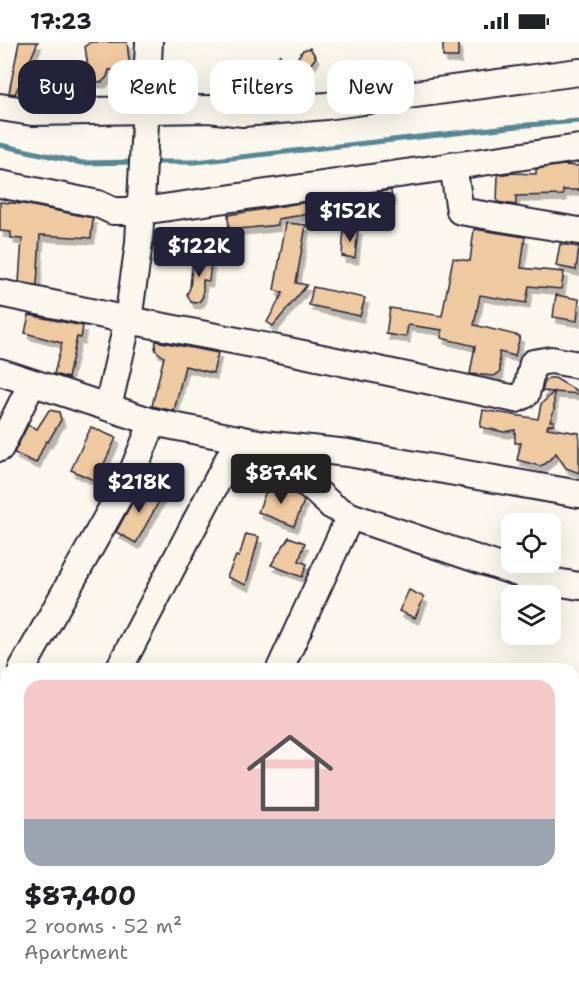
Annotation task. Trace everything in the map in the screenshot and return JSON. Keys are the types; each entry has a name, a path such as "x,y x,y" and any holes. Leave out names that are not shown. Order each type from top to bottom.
{"street":[{"path":"148,60 149,42"},
{"path":"198,109 255,112 326,106 579,72"},
{"path":"0,107 32,112 108,110"},
{"path":"108,407 128,320 139,243 146,114"},
{"path":"0,184 98,204 113,210 142,211 579,148"},
{"path":"453,165 460,210 579,231"},
{"path":"0,293 516,399 526,394 533,363 551,360 579,365"},
{"path":"0,372 153,422 251,442 348,453 579,494"},
{"path":"0,448 32,383"},
{"path":"24,663 133,471 153,422"},
{"path":"251,442 332,506 350,516 533,578 579,586"},
{"path":"122,663 251,442"},
{"path":"283,663 350,516"}],"building":[{"path":"19,42 38,42 30,60 18,60 18,87 15,94 9,93"},
{"path":"91,42 127,42 129,60 108,60 107,77 102,82 96,81 96,60 87,60 85,46"},
{"path":"443,42 458,42 458,57 443,57"},
{"path":"310,48 316,57 314,60 302,60 298,57 303,50"},
{"path":"563,165 579,166 579,190 563,190 563,195 516,196 516,205 497,202 498,175 536,174 536,169"},
{"path":"391,190 392,200 374,203 373,193"},
{"path":"0,202 23,204 93,218 91,238 40,235 37,285 19,282 22,239 11,238 11,232 0,231"},
{"path":"300,203 321,203 322,212 278,219 278,225 229,230 228,215"},
{"path":"286,223 306,225 296,283 307,285 273,326 267,322 283,293 274,290"},
{"path":"344,228 358,229 355,258 342,256"},
{"path":"474,229 525,237 521,268 564,272 561,289 529,286 526,303 480,295 474,325 520,336 515,356 499,352 500,372 494,376 470,374 475,346 441,338 442,330 408,325 406,337 386,334 390,308 442,316 453,258 470,261"},
{"path":"560,244 579,247 576,270 556,266"},
{"path":"193,256 203,256 203,261 211,262 209,281 203,280 203,296 196,303 191,302 187,294 190,288"},
{"path":"313,287 365,298 360,316 309,305"},
{"path":"556,295 579,299 577,321 553,317"},
{"path":"29,315 83,326 81,338 77,337 68,378 54,374 62,343 25,333"},
{"path":"156,341 218,353 213,373 185,366 174,411 152,406 164,357 155,350"},
{"path":"555,378 579,394 542,391 545,381"},
{"path":"554,392 554,410 550,421 554,421 554,424 548,425 547,428 579,433 579,473 566,468 556,453 540,466 517,460 521,443 515,443 515,430 504,432 480,427 483,410 538,419 541,404"},
{"path":"49,410 59,412 61,420 48,442 46,441 36,463 14,453 28,425 37,429"},
{"path":"91,427 116,438 96,481 71,470"},
{"path":"269,483 296,494 304,501 294,526 258,512"},
{"path":"142,485 162,496 136,543 116,532"},
{"path":"246,534 259,537 246,585 227,577 236,556 239,557"},
{"path":"289,537 305,543 299,561 307,564 302,577 271,565"},
{"path":"409,590 424,597 415,618 399,611"}],"waterway":[{"path":"150,162 196,162 579,121"},
{"path":"0,145 82,163 138,162"}]}
